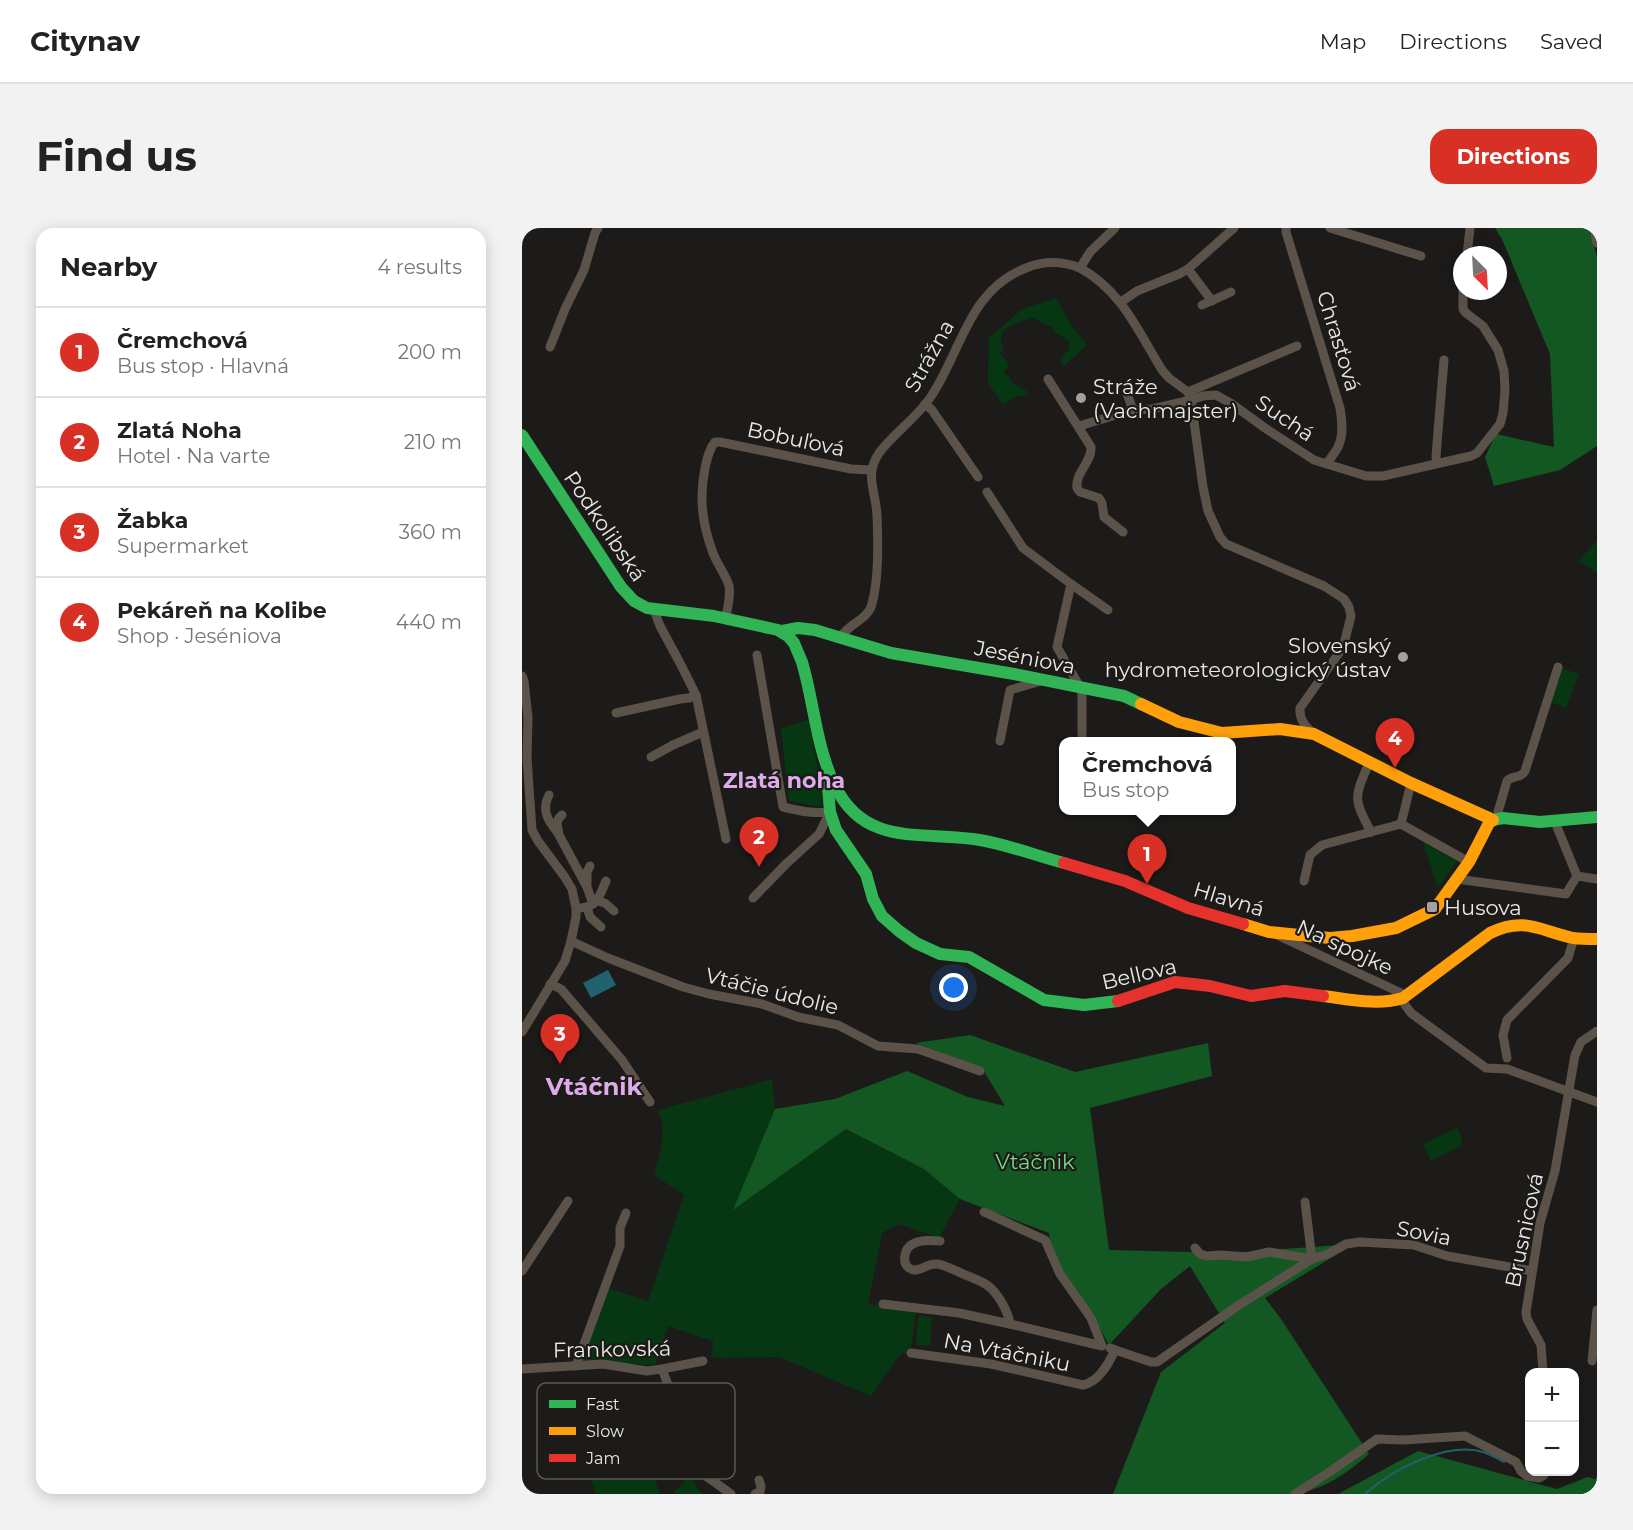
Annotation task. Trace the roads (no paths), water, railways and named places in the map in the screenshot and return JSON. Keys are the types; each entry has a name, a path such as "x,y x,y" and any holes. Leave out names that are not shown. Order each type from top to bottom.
{"street":[{"path":"550,347 584,270 598,228"},
{"path":"1115,228 1090,252 1080,268 1103,283 1121,302 1162,370 1190,396 1208,511 1220,537 1229,545 1324,586 1342,597 1350,608 1351,619 1344,644 1300,708 1301,719 1314,734"},
{"path":"1121,302 1144,288 1188,269 1234,228"},
{"name":"Chrasťová","path":"1286,228 1340,408 1341,441 1327,464"},
{"path":"1330,228 1421,256"},
{"path":"1468,246 1470,228"},
{"path":"1594,228 1597,243"},
{"name":"Strážna","path":"871,470 882,448 925,404 936,389 975,311 993,288 1015,272 1040,263 1062,263 1080,268"},
{"path":"1188,269 1212,301"},
{"path":"1202,305 1231,292"},
{"name":"Suchá","path":"1079,426 1133,410 1152,409 1190,396 1216,395 1314,460 1358,473 1378,476 1471,456 1477,453 1498,427 1503,413 1505,380 1495,344 1484,326 1463,309 1463,300"},
{"path":"1190,396 1297,346"},
{"path":"1437,463 1444,360"},
{"path":"1048,380 1090,445 1091,455 1077,480 1077,488 1080,492 1099,498 1104,517 1123,532"},
{"path":"1126,391 1133,410"},
{"path":"925,404 932,410 978,477"},
{"name":"Podkolibská","path":"522,435 621,587 634,601 654,610 726,618 782,631"},
{"name":"Bobuľová","path":"726,618 729,587 713,555 701,512 702,482 711,447 715,442 851,469 871,470"},
{"path":"841,637 846,629 866,614 872,604 878,538 871,470"},
{"path":"987,492 1023,548 1108,609"},
{"path":"1071,584 1057,647 1081,688 1082,737"},
{"path":"654,610 696,695 726,839"},
{"name":"Jeséniova","path":"782,631 798,628 841,637 891,653 1124,696 1179,722 1222,732 1280,729 1314,734 1411,783 1496,818 1554,822 1597,817"},
{"name":"Hlavná","path":"782,631 794,643 804,664 827,769 837,791 859,816 875,826 919,836 960,836 993,842 1125,880 1188,908 1269,932 1330,938 1352,936 1396,928 1435,909 1469,862 1489,823 1496,818"},
{"path":"757,655 783,807 804,812 830,812"},
{"path":"1058,683 1065,678 1068,667"},
{"path":"1496,818 1507,781 1521,776 1525,771 1558,668"},
{"path":"522,676 528,717 527,758 532,830 572,889 576,911 565,961 522,1032"},
{"path":"1000,741 1010,690 1045,680"},
{"path":"615,713 696,695"},
{"path":"651,757 703,732"},
{"path":"1369,763 1358,789 1357,802 1371,832"},
{"name":"Bellova","path":"827,769 830,812 836,830 866,874 873,899 882,916 899,932 916,943 940,954 969,957 1044,1000 1084,1005 1120,1001 1175,982 1191,982 1251,996 1285,991 1364,1001 1394,1001 1403,998"},
{"path":"1401,824 1411,783"},
{"path":"549,795 544,806 546,815 587,887"},
{"path":"753,898 819,834 830,812"},
{"path":"559,835 557,823 562,815"},
{"path":"1554,822 1576,876"},
{"path":"1304,881 1310,855 1322,845 1401,824 1469,862"},
{"path":"590,866 587,872 590,917 601,927"},
{"path":"1576,876 1597,879"},
{"path":"1457,879 1566,894 1576,876"},
{"path":"589,905 606,881"},
{"path":"589,905 605,903 614,911"},
{"path":"1403,998 1500,928 1517,924 1547,929 1574,938 1597,939"},
{"name":"Na spojke","path":"1269,932 1401,993 1411,1013 1486,1068 1506,1069 1597,1102"},
{"path":"1507,1058 1503,1035 1507,1020 1568,958 1574,938"},
{"name":"Vtáčie údolie","path":"570,945 624,963 683,987 762,1004 798,1017 838,1024 878,1046 918,1049 980,1071"},
{"path":"550,984 561,988 622,1060 650,1102"},
{"name":"Brusnicová","path":"1543,1368 1541,1345 1526,1315 1532,1271 1540,1223 1556,1171 1577,1049 1581,1042 1597,1031"},
{"path":"522,1271 568,1201"},
{"path":"1195,1248 1200,1254 1207,1256 1240,1257 1269,1252 1312,1259 1305,1202"},
{"name":"Na Vtáčniku","path":"984,1212 1045,1240 1060,1274 1090,1318 1102,1346"},
{"path":"576,1366 620,1246 620,1228 626,1213"},
{"name":"Na Vtáčniku","path":"940,1241 918,1241 911,1245 904,1257 906,1265 916,1270 930,1264 939,1264 987,1285 1006,1310 1010,1324"},
{"name":"Sovia","path":"1218,1320 1312,1259 1352,1243 1414,1245 1447,1256 1532,1271"},
{"name":"Na Vtáčniku","path":"883,1304 959,1313 1102,1346 1155,1362 1218,1320"},
{"path":"1595,1362 1597,1310"},
{"name":"Na Vtáčniku","path":"911,1353 991,1364 1083,1385 1092,1382 1105,1368 1115,1350"},
{"name":"Frankovská","path":"522,1369 603,1364 646,1371 703,1362"},
{"path":"662,1369 667,1383"},
{"path":"1295,1494 1377,1439 1403,1440 1465,1436 1516,1462 1525,1474"},
{"path":"1527,1476 1539,1478 1541,1476"},
{"path":"710,1479 731,1494"},
{"path":"755,1494 760,1492 759,1480"}],"water":[{"path":"608,970 616,985 591,998 583,983"}],"waterway":[{"path":"1365,1494 1404,1467 1437,1454 1469,1450 1486,1453 1504,1462"}],"place":[{"name":"Stráže (Vachmajster)","path":"1081,398"},
{"name":"Slovenský hydrometeorologický ústav","path":"1403,657"},
{"name":"Pekáreň na Kolibe","path":"1395,768"},
{"name":"Zlatá Noha","path":"759,867"},
{"name":"Čremchová","path":"1147,884"},
{"name":"Husova","path":"1432,907"},
{"name":"Žabka","path":"560,1064"}],"district":[{"name":"Zlatá noha","path":"784,780"},
{"name":"Vtáčnik","path":"594,1086"}]}
